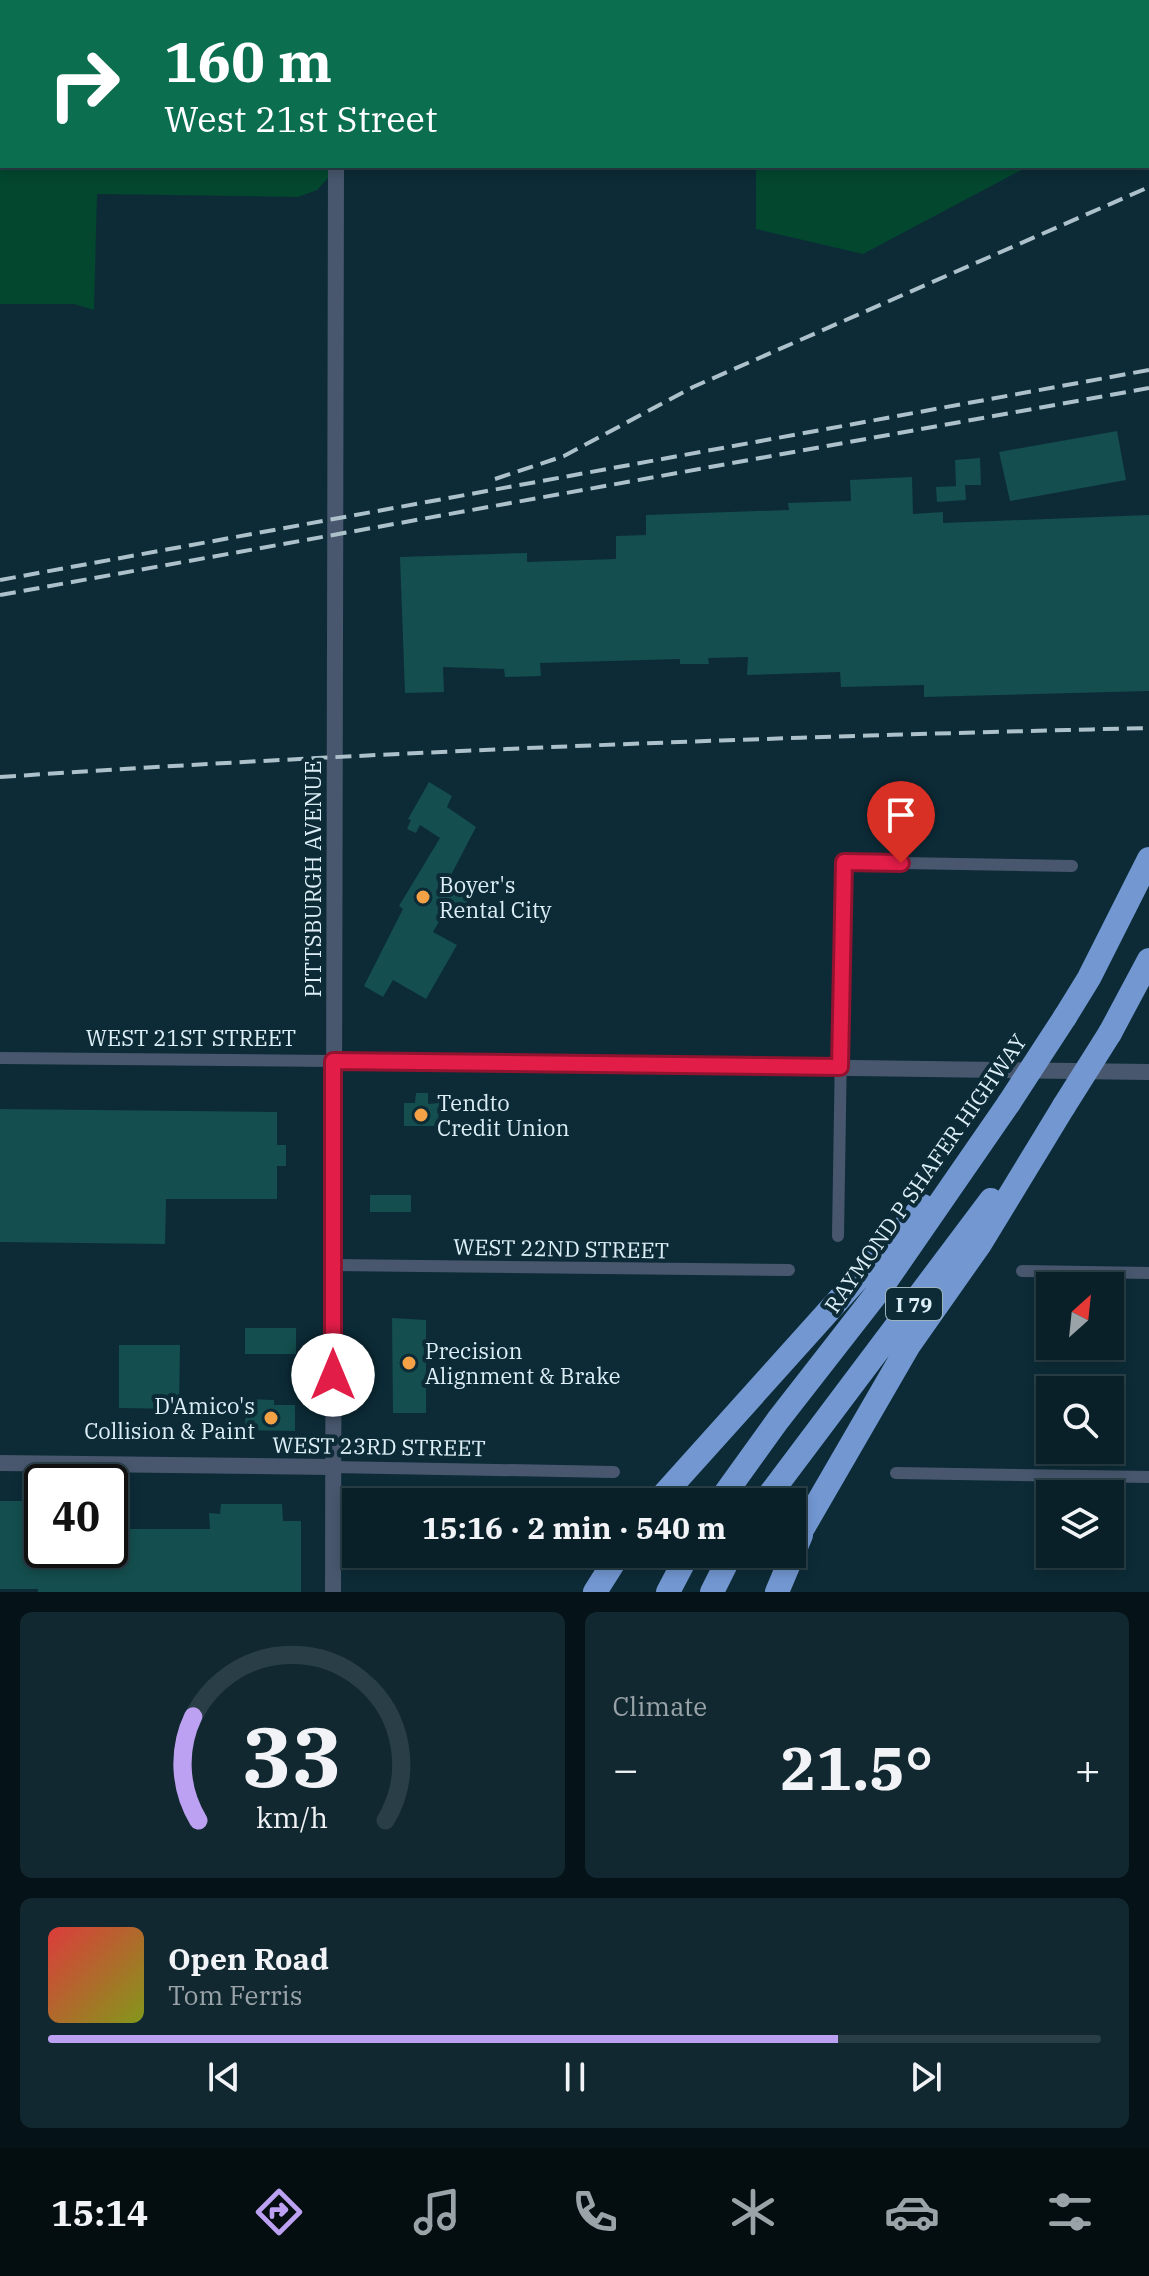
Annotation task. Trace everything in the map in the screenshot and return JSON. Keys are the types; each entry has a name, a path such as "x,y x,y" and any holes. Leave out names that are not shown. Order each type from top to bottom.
{"highway":[{"name":"RAYMOND P SHAFER HIGHWAY","path":"729,1488 884,1284 1009,1103 1089,978 1149,859"},
{"name":"I 79","path":"775,1488 1064,1106 1110,1033 1149,960"},
{"path":"806,1523 909,1345 980,1244 1064,1106"},
{"path":"670,1488 976,1148"},
{"path":"595,1592 610,1568"},
{"path":"668,1592 681,1568"},
{"path":"712,1592 724,1568"},
{"path":"766,1592 780,1568"},
{"path":"777,1592 787,1568"}],"street":[{"name":"PITTSBURGH AVENUE","path":"333,1592 336,168"},
{"path":"838,1236 844,862 1072,866"},
{"name":"WEST 21ST STREET","path":"0,1058 1149,1072"},
{"name":"WEST 22ND STREET","path":"333,1265 789,1270"},
{"path":"1022,1271 1149,1273"},
{"name":"WEST 23RD STREET","path":"0,1463 614,1472"},
{"path":"896,1473 1149,1477"}],"green space":[{"path":"0,168 329,168 328,178 317,190 298,197 97,194 94,310 74,304 0,304"},
{"path":"756,168 1025,168 863,254 756,229"}],"building":[{"path":"1117,431 1126,480 1010,501 999,452"},
{"path":"980,458 981,485 965,485 966,500 937,502 936,487 958,486 955,460"},
{"path":"912,477 913,514 943,512 943,523 1149,515 1149,691 924,697 924,685 841,687 840,672 747,675 748,657 708,658 709,664 680,664 680,659 540,663 541,676 505,677 504,669 443,667 444,692 405,693 400,557 527,553 527,562 616,559 616,536 646,535 646,515 789,510 788,503 851,501 850,480"},
{"path":"429,782 452,796 447,807 476,827 450,877 474,893 459,916 447,908 433,932 457,945 426,999 393,980 383,997 364,986 403,909 399,906 440,838 420,825 416,833 407,829 411,820 408,819"},
{"path":"416,1093 428,1093 428,1104 439,1103 438,1126 404,1126 404,1103 415,1103"},
{"path":"0,1109 277,1112 277,1145 286,1145 286,1166 277,1166 277,1199 166,1199 165,1244 0,1242"},
{"path":"370,1195 411,1195 411,1212 370,1212"},
{"path":"392,1318 426,1320 426,1413 393,1413"},
{"path":"245,1328 296,1328 296,1354 245,1354"},
{"path":"119,1345 180,1345 179,1409 119,1408"},
{"path":"246,1399 274,1400 274,1405 295,1405 295,1431 245,1430"},
{"path":"0,1501 24,1501 24,1568 128,1568 128,1529 210,1529 209,1513 220,1514 221,1504 282,1504 283,1521 301,1521 301,1592 38,1592 38,1589 0,1589"}],"railway":[{"path":"495,479 564,456 693,387 1149,187"},
{"path":"0,580 1149,370"},
{"path":"0,595 1149,388"},
{"path":"0,777 574,746 1149,728"}],"place":[{"name":"Boyer's Rental City","path":"423,897"},
{"name":"Tendto Credit Union","path":"421,1115"},
{"name":"Precision Alignment & Brake","path":"409,1363"},
{"name":"D'Amico's Collision & Paint","path":"271,1418"}],"route":[{"path":"333,1375 333,1061 840,1067 844,862 901,863"}]}
